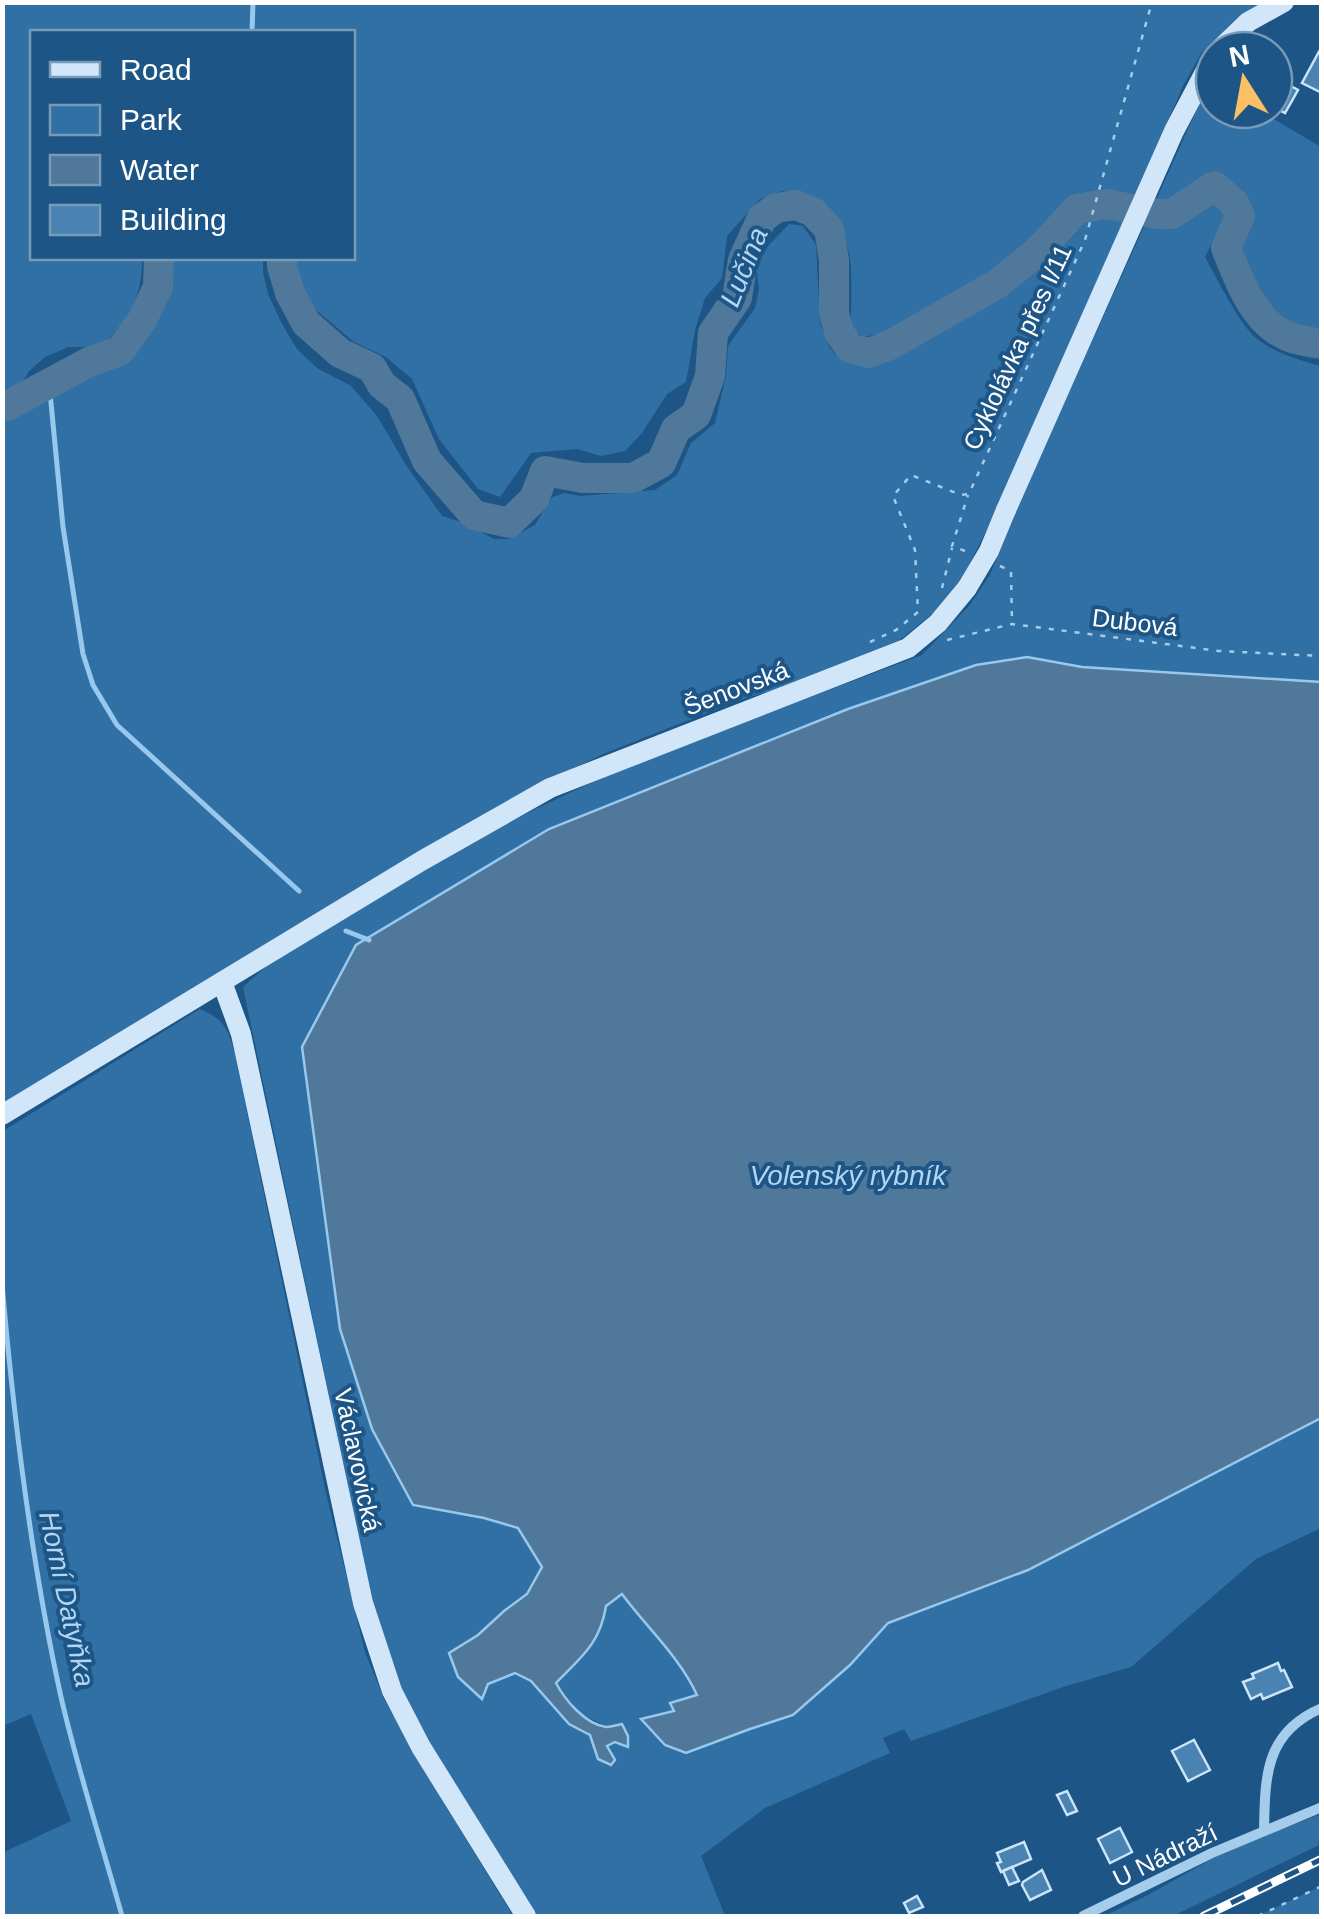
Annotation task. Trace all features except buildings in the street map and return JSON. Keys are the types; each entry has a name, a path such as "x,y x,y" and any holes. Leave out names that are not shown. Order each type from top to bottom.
{"main road":[{"name":"Šenovská","path":"1240,30 1284,2"},
{"name":"Šenovská","path":"2,1116 460,838 550,788 896,654 938,624 989,551 1174,131 1194,94"},
{"name":"Václavovická","path":"222,982 241,1034 359,1584 374,1638 392,1692 421,1747 526,1916"}],"street":[{"path":"1264,1831 1264,1786 1276,1746 1289,1726 1322,1708"},
{"name":"U Nádraží","path":"1083,1916 1212,1853 1322,1807"}],"path":[{"name":"Cyklolávka přes I/11","path":"912,618 918,612 915,550 892,496 911,475 968,494 1085,240 1152,2"},
{"path":"952,546 940,594 960,596"},
{"name":"Dubová","path":"947,640 1012,624 1220,651 1322,656"},
{"path":"1258,1916 1322,1886"}],"green space":[{"path":"3,3 1262,3 1226,30 1194,30 1194,66 1010,483 964,575 933,613 895,644 812,679 737,701 608,752 523,792 3,1104 3,419 128,359 148,330 169,287 171,260 263,260 268,294 297,349 317,368 351,386 377,416 442,516 494,539 509,539 535,525 551,498 564,493 580,496 655,490 677,475 691,443 715,423 726,376 728,346 755,308 759,289 756,266 789,224 803,226 816,245 820,323 829,346 835,354 858,362 875,360 947,323 1001,288 1080,213 1102,209 1105,202 1073,207 1013,267 884,333 863,337 851,327 850,260 839,226 827,212 783,191 760,199 727,236 722,278 705,298 686,382 667,394 642,433 625,451 601,456 577,449 531,453 500,497 478,489 439,439 412,379 386,357 354,342 309,304 293,263 355,260 355,30 30,30 30,260 142,260 140,285 132,307 102,347 68,347 45,357 22,383 3,395"},
{"path":"1194,115 1194,130 1292,130 1321,147 1321,336 1297,330 1272,313 1261,297 1244,261 1240,241 1249,218 1242,202 1210,171 1201,186 1170,208 1153,207"},
{"path":"1214,196 1224,207 1225,217 1205,257 1236,312 1263,343 1321,366 1321,682 1082,667 1027,657 976,665 848,709 549,829 484,1518 518,1528 542,1567 527,1594 450,1653 458,1676 482,1699 488,1684 515,1673 531,1681 569,1724 590,1735 598,1759 614,1742 628,1747 608,1727 583,1715 556,1683 595,1640 606,1606 623,1594 675,1658 697,1696 671,1703 674,1711 642,1719 651,1729 750,1729 793,1715 850,1665 888,1623 1028,1570 1321,1418 1321,1528 1256,1559 1131,1667 911,1741 904,1729 883,1738 890,1753 765,1808 701,1856 725,1916 537,1916 450,1780 396,1680 374,1609 243,987 277,957 494,829 622,768 922,655 969,606 990,575 1147,220 1184,219"},
{"path":"200,1009 224,1026 235,1054 325,1489 365,1652 384,1699 513,1916 3,1916 2,1853 71,1821 31,1714 3,1726 3,1131"},
{"path":"1321,1814 1321,1844 1173,1916 1104,1916 1224,1852"},
{"path":"1321,1886 1321,1914 1258,1916"}],"water":[{"name":"Volenský rybník","path":"1027,657 1082,667 1321,682 1321,1418 1028,1570 888,1623 850,1665 793,1715 686,1753 665,1745 641,1719 674,1711 670,1703 697,1695 672,1655 622,1594 606,1606 594,1640 556,1683 570,1704 591,1721 606,1727 622,1724 628,1747 615,1742 607,1746 615,1760 611,1765 598,1759 590,1735 569,1724 531,1681 515,1673 488,1684 482,1699 458,1677 449,1653 478,1635 527,1594 542,1567 518,1528 413,1505 372,1429 340,1329 302,1047 356,945 549,829 848,709 976,665"}],"waterway":[{"path":"252,30 253,2"},
{"name":"Lučina","path":"282,260 290,293 306,323 340,353 372,368 382,385 400,399 427,461 474,515 509,523 534,499 545,471 583,478 633,478 661,463 676,429 696,415 710,376 713,333 737,298 743,260 762,218 776,208 796,205 813,212 829,229 834,260 834,313 839,332 850,348 869,353 997,284 1038,251 1077,209 1106,204 1172,214 1214,186 1234,203 1240,216 1226,248 1255,308 1283,334 1322,344"},
{"name":"Lučina","path":"2,405 120,351 142,320 158,287 159,260"},
{"path":"49,382 63,527 83,654 93,685 117,725 299,891"},
{"path":"346,931 369,940"},
{"name":"Horní Datyňka","path":"2,1284 25,1491 50,1646 75,1752 122,1916"}],"railway":[{"path":"1204,1916 1322,1859"}]}
